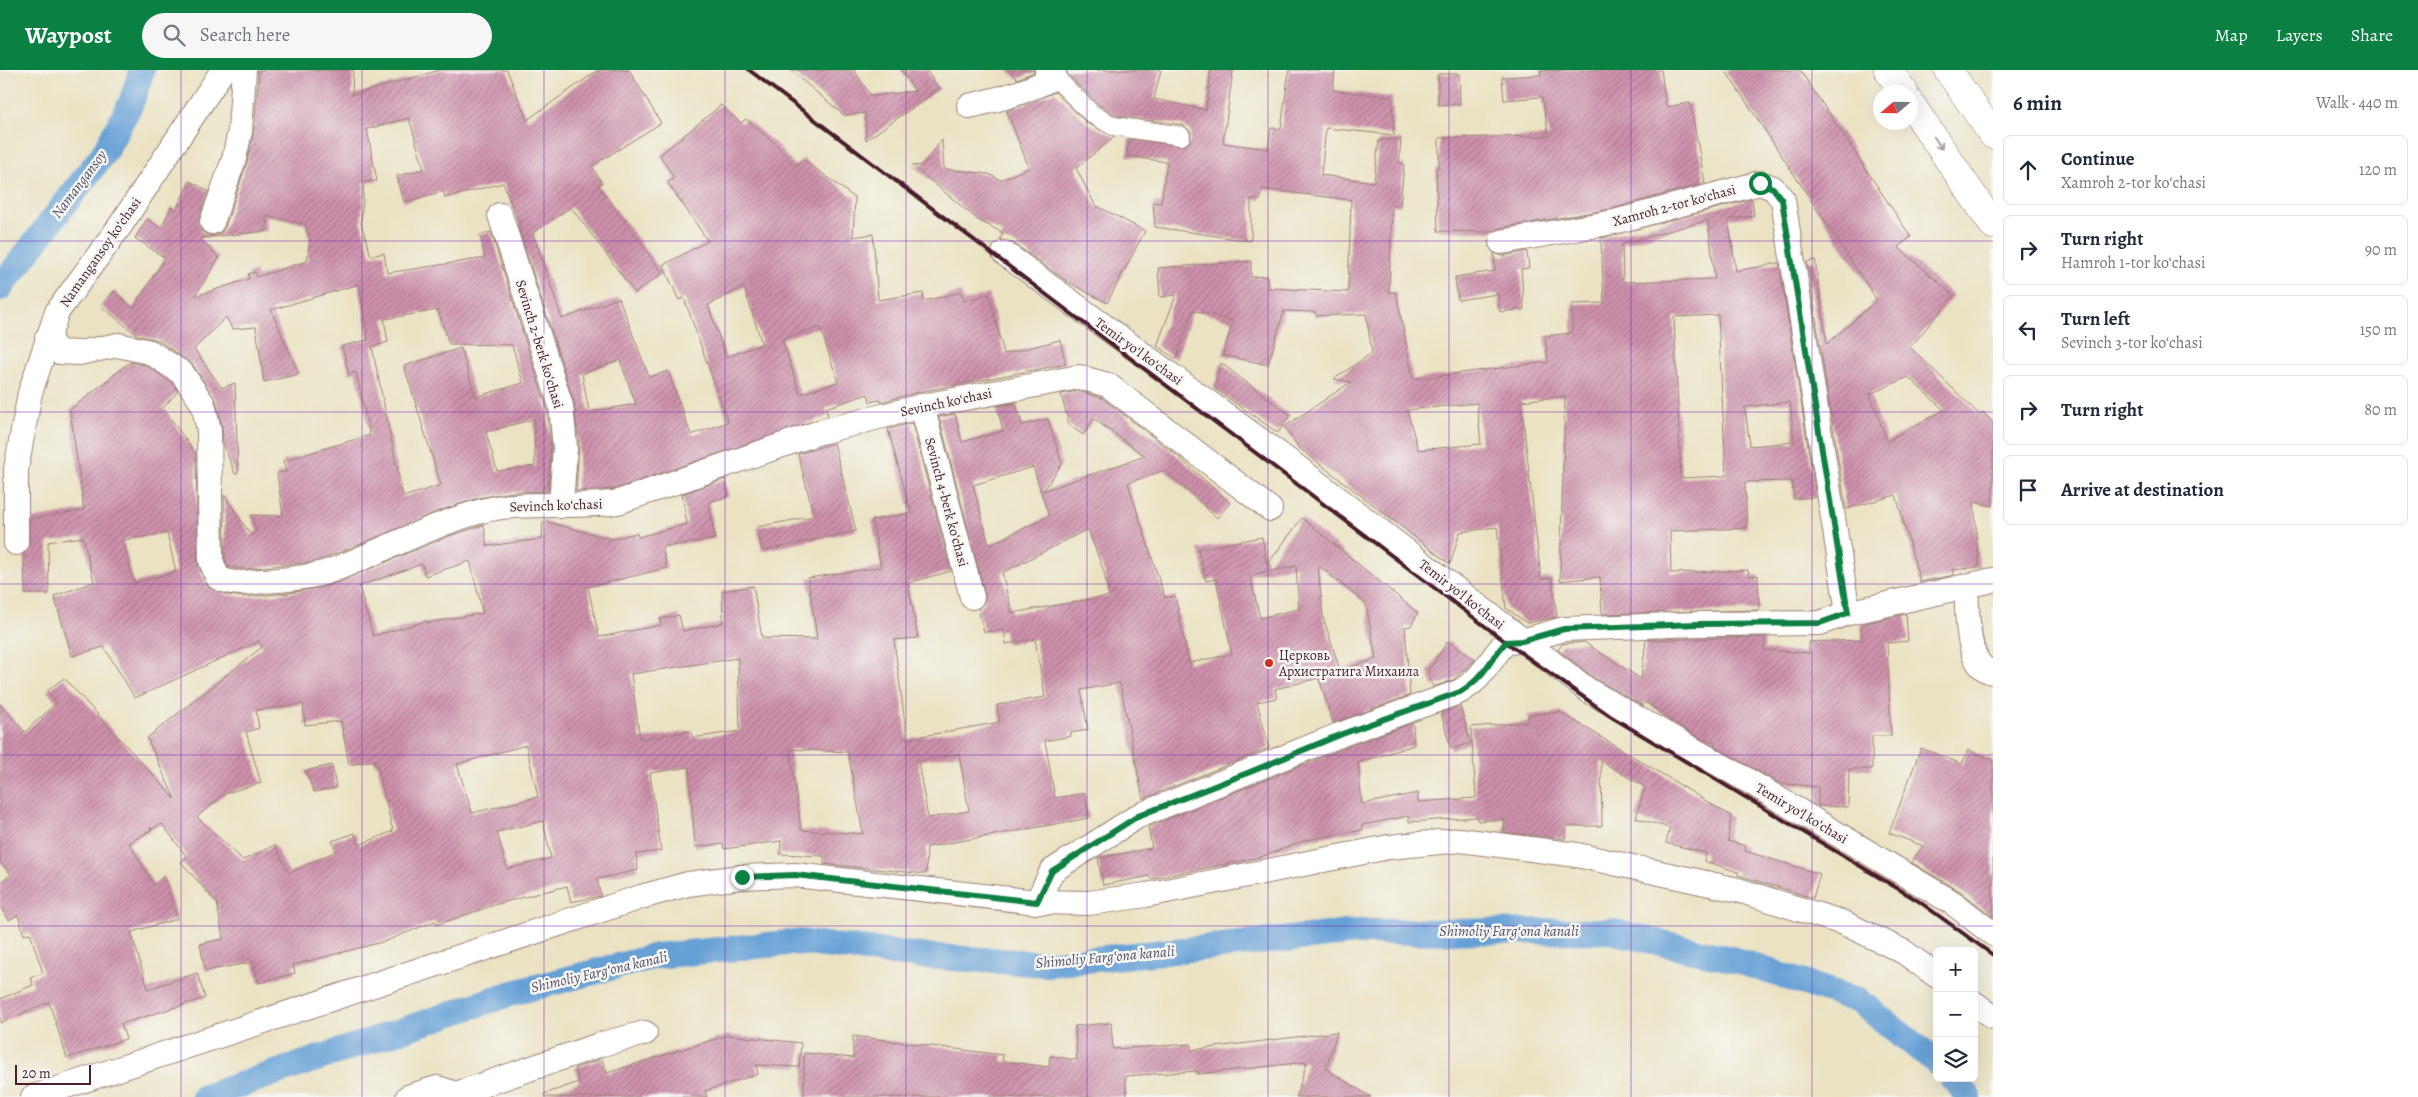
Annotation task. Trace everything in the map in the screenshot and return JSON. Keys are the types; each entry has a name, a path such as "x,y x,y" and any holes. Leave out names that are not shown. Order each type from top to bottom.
{"main road":[{"path":"1888,70 1899,85"},
{"path":"1948,70 1993,136"},
{"path":"1918,115 1993,225"}],"street":[{"name":"Namangansoy koʻchasi","path":"16,543 16,469 30,393 57,312 120,226 224,70"},
{"path":"212,222 236,150 240,131 244,70"},
{"path":"969,106 1010,97 1051,74 1092,114 1113,126 1181,136"},
{"name":"Xamroh 2-tor koʻchasi","path":"1501,242 1614,222 1760,183 1773,188 1782,200 1848,613"},
{"name":"Sevinch 2-berk koʻchasi","path":"500,215 561,406 565,446 561,506"},
{"name":"Temir yoʻl koʻchasi","path":"1004,253 1298,468 1514,641 1589,690 1747,780 1945,898 1993,934"},
{"name":"Sevinch koʻchasi","path":"47,338 59,352 79,353 118,345 150,352 182,372 203,404 207,421 211,561 218,578 230,584 297,579 332,570 428,529 483,511 508,507 618,502 820,432 922,406 1079,377 1108,385 1270,509"},
{"name":"Sevinch 4-berk koʻchasi","path":"922,406 972,597"},
{"path":"1037,902 1052,871 1138,816 1342,734 1460,692 1475,683 1484,674 1495,654 1514,641 1564,629 1698,624 1820,623 1848,613 1993,580"},
{"path":"1966,586 1973,656 1981,666 1993,672"},
{"path":"33,1097 641,897 688,884 742,877 795,875 1037,902 1089,903 1146,895 1390,847 1460,840 1577,855 1738,890 1844,923 1904,952 1933,973"},
{"path":"1978,1007 1993,1017"},
{"path":"408,1097 437,1088 456,1096 602,1044 646,1033"}],"building":[{"path":"259,70 353,70 352,95 440,70 507,70 527,120 598,70 629,70 661,123 592,166 602,183 598,185 663,273 635,293 571,207 533,233 562,319 619,298 649,377 668,371 691,435 728,422 684,298 679,300 663,265 708,241 668,183 674,178 660,155 721,105 741,123 746,119 777,145 795,166 803,159 855,198 853,237 873,234 878,300 923,293 924,301 961,292 964,301 989,294 1004,354 1060,340 1066,364 919,392 881,402 880,400 870,402 868,394 826,408 828,416 615,489 576,491 579,446 574,402 518,226 520,226 503,183 445,198 444,191 404,202 397,176 424,169 409,118 367,129 377,181 364,182 361,223 371,256 384,253 387,273 485,258 480,235 491,232 547,409 551,447 548,491 513,492 478,498 439,511 313,562 244,569 228,567 225,558 224,495 251,535 257,532 251,515 283,516 277,473 286,472 283,461 370,435 356,372 349,374 342,346 368,340 359,284 271,310 299,374 264,382 256,327 232,329 226,317 194,349 222,388 235,383 238,473 235,474 223,443 222,427 216,401 193,365 158,340 137,335 101,306 114,291 133,308 165,258 135,238 147,219 161,228 171,207 176,210 190,181 208,191 199,218 201,231 207,235 214,236 221,233 225,227 247,162 254,132","holes":["266,216 305,224 310,240 307,261 257,277 255,272 248,274 249,279 195,296 219,258 200,238 267,231","744,287 762,344 726,357 708,305","438,310 449,344 512,345 523,383 475,397 461,348 404,366 441,485 403,497 372,347 388,342 384,319","820,327 838,382 800,394 782,339","620,360 636,404 589,412 582,374","534,419 535,466 497,471 486,432"]},
{"path":"790,70 854,70 871,96 915,91 901,70 926,70 939,88 941,88 866,140 865,113 844,115"},
{"path":"1008,70 1034,70 1034,72 1017,79"},
{"path":"1066,70 1161,70 1154,99 1206,110 1211,70 1233,70 1223,143 1268,149 1271,128 1281,129 1289,70 1335,70 1333,90 1392,97 1394,135 1326,128 1321,175 1374,182 1379,140 1401,139 1399,163 1404,164 1400,206 1392,205 1389,292 1396,292 1413,379 1548,362 1545,336 1572,333 1572,304 1604,303 1601,238 1752,199 1754,216 1728,219 1736,271 1779,263 1816,497 1794,499 1792,481 1745,482 1747,528 1670,531 1671,573 1748,570 1749,576 1758,575 1759,610 1602,614 1600,577 1560,581 1565,396 1521,401 1541,579 1552,578 1557,617 1527,623 1506,608 1497,527 1460,532 1450,564 1299,448 1284,427 1351,382 1334,379 1372,353 1366,314 1316,316 1315,312 1284,311 1268,365 1223,355 1233,321 1193,310 1176,359 1157,346 1176,295 1160,297 1158,268 1251,261 1251,277 1267,276 1268,288 1348,292 1351,200 1262,189 1260,200 1251,199 1251,241 1155,227 1153,202 1161,203 1167,162 1127,156 1129,139 1184,146 1190,142 1191,132 1183,125 1117,116 1099,105 1068,75","holes":["1708,220 1715,279 1623,282 1622,244","1718,315 1726,476 1681,478 1674,317","1790,402 1794,442 1750,446 1745,407","1477,403 1481,444 1418,450 1407,410"]},
{"path":"1540,70 1661,70 1666,107 1690,103 1705,183 1611,209 1499,228 1492,232 1438,231 1436,168 1439,168 1439,138 1549,136 1542,97 1504,100 1502,77 1541,75"},
{"path":"1725,70 1800,70 1911,237 1898,247 1954,296 1910,347 1980,415 1983,412 1993,423 1993,506 1974,502 1979,567 1953,570 1954,575 1920,582 1896,495 1846,509 1807,262 1815,260 1827,344 1877,300","holes":["1908,377 1944,410 1887,441 1870,394"]},
{"path":"1438,74 1459,74 1460,104 1438,105"},
{"path":"1055,92 1087,123 1115,137 1076,168 1095,205 1145,231 1107,303 1068,282 1012,242 1000,240 1003,233 978,220 912,165 921,166 942,140 944,169 989,174 1000,180 1029,168 1007,111"},
{"path":"1527,251 1529,268 1521,269 1524,309 1500,312 1498,294 1458,300 1455,277 1495,271 1494,253 1503,256"},
{"path":"130,362 145,365 172,383 178,391 163,408 196,454 198,566 208,587 227,595 245,597 290,593 328,586 449,536 484,525 487,546 542,539 543,521 612,539 637,533 638,537 687,524 682,494 725,479 729,496 709,502 715,539 662,547 667,568 588,587 599,637 661,625 660,619 679,615 683,631 723,623 722,591 753,586 762,638 817,639 808,578 881,567 872,520 911,513 888,429 912,423 951,571 908,583 918,638 894,640 907,739 1000,722 997,705 1045,697 1035,639 1006,644 1004,630 984,632 978,609 985,601 985,594 939,417 955,414 962,442 1003,431 997,406 1016,403 1022,425 1048,419 1062,464 1043,491 1145,456 1094,419 1083,435 1069,425 1061,394 1078,391 1102,398 1180,458 1230,503 1217,518 1165,470 1128,483 1165,598 1175,596 1189,663 1232,654 1216,579 1206,581 1198,549 1262,537 1267,565 1302,518 1418,613 1411,626 1405,627 1410,695 1333,723 1319,678 1275,689 1277,698 1257,702 1269,748 1143,799 1120,683 1081,690 1088,730 1070,733 1071,736 1045,741 1055,798 1085,793 1089,818 927,847 926,874 824,864 824,856 780,854 781,841 724,849 723,844 695,847 689,767 650,773 661,851 636,854 638,870 597,879 601,896 571,902 567,886 497,904 436,925 435,921 386,941 293,965 295,973 259,983 253,962 205,971 200,944 223,939 217,903 181,862 187,857 162,824 152,829 150,827 151,830 129,843 154,885 164,876 177,919 131,932 148,989 197,973 205,998 121,1024 126,1039 67,1058 49,1002 0,1023 0,999 33,985 31,977 43,973 30,933 24,935 18,915 9,920 0,906 0,883 11,874 0,862 0,704 25,732 57,702 47,691 64,678 175,799 147,738 262,647 259,641 135,698 104,647 72,656 54,596 94,582 83,537 48,542 49,594 25,594 24,554 30,543 30,519 84,510 70,410","holes":["1033,467 1049,516 989,545 973,485","1088,529 1104,572 1109,596 1012,613 1002,573","167,533 176,572 134,583 123,540","470,561 483,613 427,623 427,621 373,636 359,586 422,564 425,576","1318,565 1366,604 1376,659 1340,670 1323,617","1296,566 1299,609 1260,618 1250,575","738,658 740,731 692,738 691,731 640,739 631,674","303,704 305,725 341,721 349,765 374,760 374,764 377,764 393,831 359,845 355,833 332,841 336,851 289,873 275,845 243,860 197,817 226,793 261,783 246,732 259,728 256,710","526,745 538,797 472,813 457,764","790,749 848,752 863,834 801,830","959,754 969,811 928,818 918,761","543,821 551,858 507,869 497,832"]},
{"path":"1221,363 1290,415 1278,433 1214,388"},
{"path":"834,443 856,531 762,551 757,527 814,516 798,454"},
{"path":"1906,614 1908,641 1887,643 1891,736 1872,736 1872,769 1849,769 1848,807 1818,806 1818,787 1779,783 1714,746 1715,741 1704,740 1681,727 1646,702 1643,706 1597,680 1558,650 1562,644 1584,642 1641,679 1646,640 1765,637 1764,650 1809,653 1809,642 1862,640 1861,624"},
{"path":"1448,641 1475,660 1453,680 1433,687 1428,671"},
{"path":"1460,706 1471,743 1451,749 1441,713"},
{"path":"1560,712 1731,816 1728,841 1746,846 1745,851 1820,874 1813,898 1738,875 1738,872 1704,861 1706,853 1666,843 1670,828 1636,818 1645,787 1601,761 1602,826 1567,826 1565,839 1504,832 1505,819 1478,821 1477,817 1409,822 1409,816 1362,825 1363,830 1306,840 1261,857 1151,879 1150,876 1103,885 1098,858 1152,848 1148,827 1347,747 1413,723 1414,745 1358,763 1362,804 1418,793 1418,802 1476,798 1471,727 1529,722 1528,715"},
{"path":"1921,748 1962,764 1968,750 1993,760 1993,917 1960,891 1911,862 1923,846 1889,833"},
{"path":"332,765 336,788 314,792 305,771"},
{"path":"1111,1023 1113,1049 1191,1044 1191,1050 1337,1032 1326,1069 1371,1097 1296,1097 1307,1062 1198,1074 1198,1071 1125,1076 1127,1097 804,1097 804,1053 853,1058 853,1036 1003,1055 1002,1061 1049,1067 1050,1056 1077,1060 1075,1026"},
{"path":"728,1035 801,1043 799,1067 756,1065 758,1074 705,1091 707,1097 545,1097 544,1094 579,1082 575,1068 602,1059 607,1073"}],"waterway":[{"name":"Namangansoy","path":"0,288 104,153 131,103 142,70"},
{"name":"Shimoliy Fargʻona kanali","path":"204,1097 509,994 656,956 798,942 921,956 1047,964 1356,932 1610,931 1735,960 1859,1001 1933,1060"},
{"name":"Shimoliy Fargʻona kanali","path":"1956,1082 1969,1097"}],"railway":[{"path":"749,70 1506,642 1610,716 1917,900 1993,955"}],"place":[{"name":"Церковь Архистратига Михаила","path":"1269,663"}],"route":[{"path":"742,877 795,875 1037,902 1052,871 1072,856 1138,816 1342,734 1460,692 1475,683 1484,674 1495,654 1506,642 1522,641 1564,629 1698,624 1820,623 1848,613 1782,200 1773,188 1760,183"}]}
